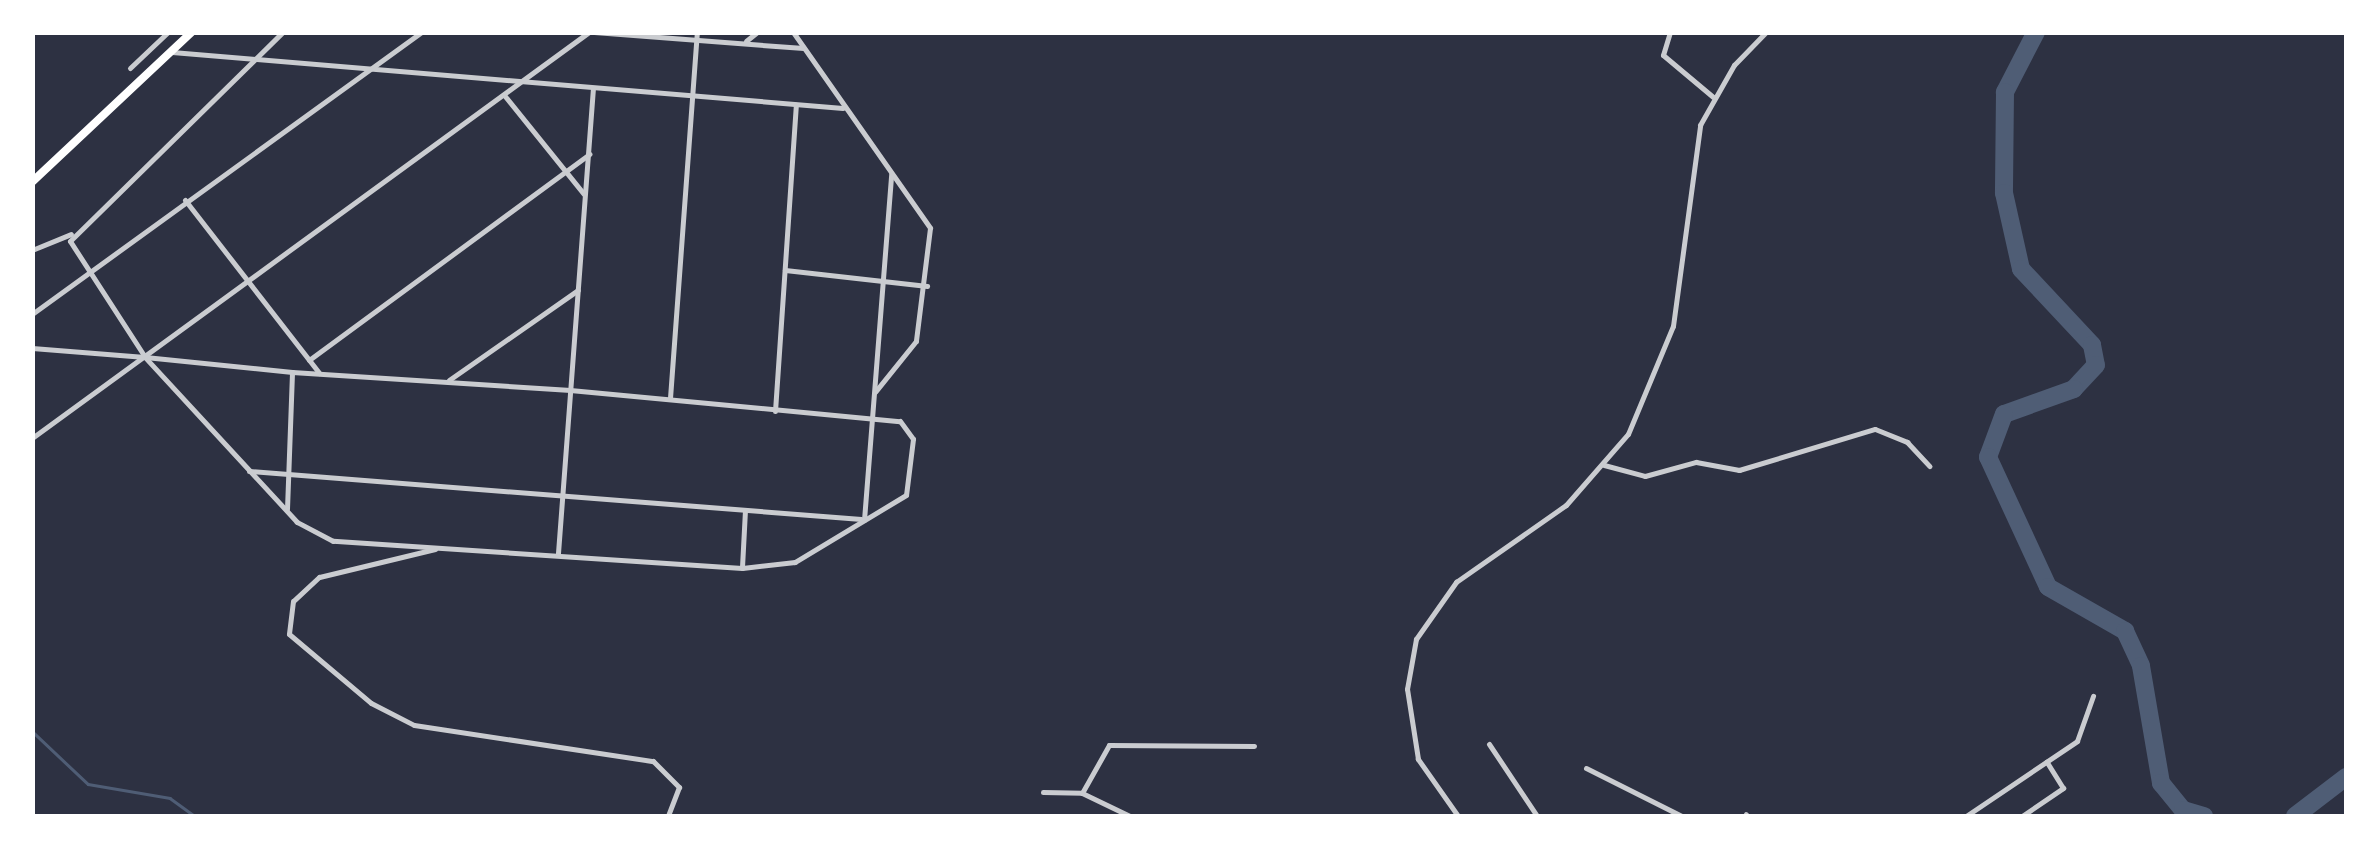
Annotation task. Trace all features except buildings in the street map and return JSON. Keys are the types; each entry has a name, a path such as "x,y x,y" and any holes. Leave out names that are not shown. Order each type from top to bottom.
{"main road":[{"path":"32,182 192,32"}],"street":[{"path":"130,68 168,32"},
{"path":"32,250 71,234 283,32"},
{"path":"32,314 362,70 420,32"},
{"path":"32,438 592,32 697,36 803,48"},
{"path":"744,43 757,32"},
{"path":"793,32 930,228 926,286 916,342 876,392"},
{"path":"1670,32 1662,55 1713,97"},
{"path":"1458,816 1418,759 1407,689 1416,638 1456,582 1566,505 1604,465 1640,411 1673,326 1691,170 1713,97 1766,32"},
{"path":"670,400 697,36"},
{"path":"168,52 843,108"},
{"path":"558,552 592,89"},
{"path":"504,94 586,196"},
{"path":"775,412 796,105"},
{"path":"309,360 588,154"},
{"path":"864,520 892,171"},
{"path":"185,200 319,373"},
{"path":"32,348 145,357 292,372 570,390 775,412 874,418 908,424 913,439 911,488 796,562 742,568 558,552 334,541 287,510 246,471 145,357 88,271 71,234"},
{"path":"786,270 926,286"},
{"path":"447,382 578,290"},
{"path":"287,510 292,372"},
{"path":"1604,465 1645,476 1696,462 1740,470 1875,429 1907,442 1929,466"},
{"path":"246,471 562,493 864,520"},
{"path":"742,568 745,510"},
{"path":"441,547 319,578 293,601 289,634 370,703 414,725 653,761 680,787 668,816"},
{"path":"1966,816 2084,733 2093,696"},
{"path":"1489,744 1537,816"},
{"path":"1082,793 1109,745 1254,746"},
{"path":"2022,816 2063,788 2047,762"},
{"path":"1586,768 1682,816"},
{"path":"1043,792 1082,793 1130,816"}],"waterway":[{"path":"2036,32 2005,92 2004,193 2021,269 2092,345 2096,365 2074,389 2004,414 1988,457 2048,587 2125,631 2141,666 2161,783 2183,810 2204,816"},
{"path":"32,731 88,784 170,798 195,816"},
{"path":"2295,816 2346,777"}]}
